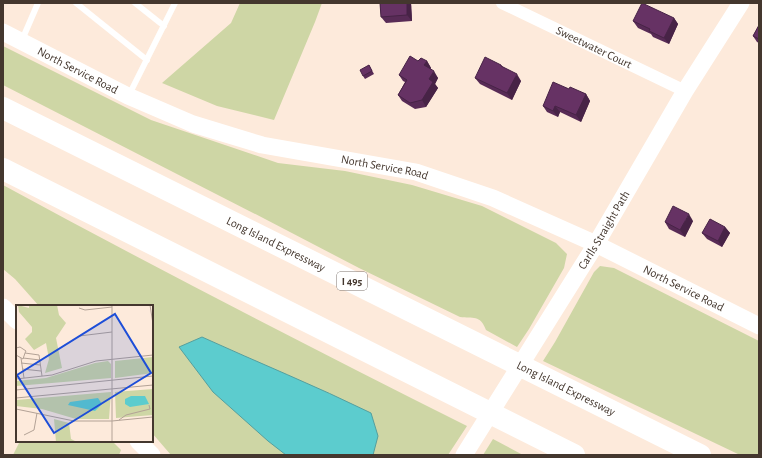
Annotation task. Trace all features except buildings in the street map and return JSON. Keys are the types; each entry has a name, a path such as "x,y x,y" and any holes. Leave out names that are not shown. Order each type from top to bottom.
{"highway":[{"name":"Long Island Expressway","path":"3,108 700,455"},
{"path":"3,169 574,455"}],"main road":[{"name":"Carlls Straight Path","path":"467,451 596,244 685,91 740,3"},
{"name":"North Service Road","path":"3,32 128,96 193,124 262,144 416,172 493,198 596,244 759,326"},
{"path":"3,307 16,320"},
{"path":"139,442 152,455"}],"street":[{"name":"Sweetwater Court","path":"502,3 685,91"}],"lane":[{"path":"22,41 38,3"},
{"path":"76,3 147,60"},
{"path":"135,3 164,26"},
{"path":"128,96 175,3"}],"green space":[{"path":"240,3 322,3 274,120 217,106 162,83 231,23"},
{"path":"3,46 151,120 278,163 345,171 412,185 482,206 556,243 567,254 564,268 517,347 486,330 479,319 460,317 359,268 3,85"},
{"path":"3,185 118,247 467,426 448,455 171,455 153,434 153,305 38,305 15,279 3,269"},
{"path":"600,266 614,268 759,341 759,455 740,455 543,361 594,272"},
{"path":"493,439 523,455 483,455"},
{"path":"20,442 113,442 121,450 119,455 13,455"}],"water":[{"path":"202,337 371,413 378,436 373,455 286,455 213,392 179,347"}]}
